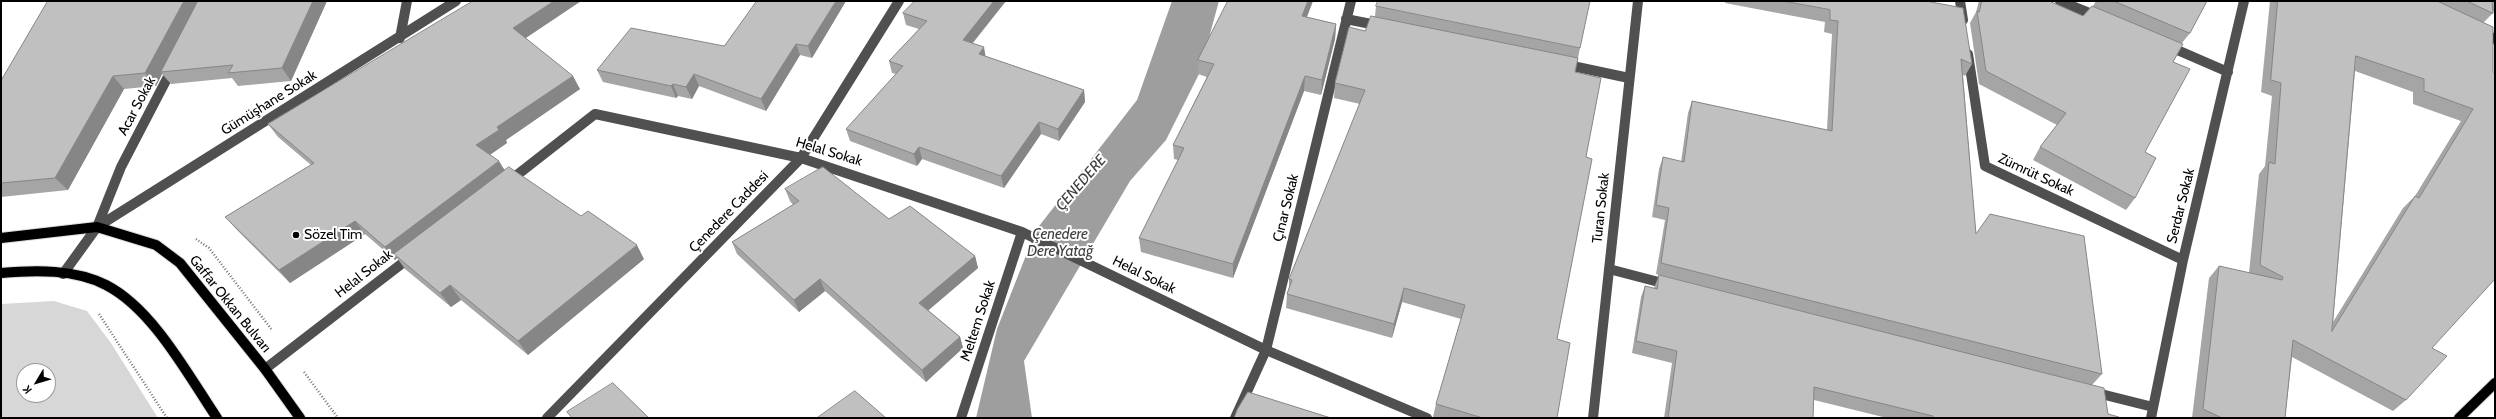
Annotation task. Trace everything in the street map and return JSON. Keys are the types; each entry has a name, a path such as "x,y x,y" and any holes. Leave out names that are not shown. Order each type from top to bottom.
{"main road":[{"path":"2468,26 2495,39"},
{"name":"Gaffar Okkan Bulvarı","path":"1,238 97,227 156,245 180,263 265,369 300,418"},
{"path":"1,273 47,272 81,276 116,290 146,318 217,418"},
{"path":"2459,418 2495,384"}],"street":[{"path":"400,38 407,1"},
{"name":"Gümüşhane Sokak","path":"97,227 400,38 456,1"},
{"name":"Çenedere Caddesi","path":"547,418 801,158 899,1"},
{"name":"Çınar Sokak","path":"1235,418 1266,350 1351,1"},
{"name":"Turan Sokak","path":"1594,418 1638,1"},
{"name":"Zümrüt Sokak","path":"1960,1 1985,166 2183,260"},
{"path":"2060,1 2111,22"},
{"name":"Serdar Sokak","path":"2150,418 2183,260 2244,1"},
{"path":"1346,19 1392,28"},
{"path":"2155,41 2228,72"},
{"name":"Acar Sokak","path":"97,227 121,167 180,55"},
{"path":"1553,62 1630,78"},
{"name":"Helal Sokak","path":"501,187 595,114 801,158 1022,232 1266,350 1427,418"},
{"path":"62,274 97,227"},
{"name":"Meltem Sokak","path":"961,418 1022,232"},
{"name":"Helal Sokak","path":"265,369 420,250"},
{"path":"1609,269 1678,287"},
{"path":"2084,390 2153,407"}],"path":[{"path":"98,312 167,418"}],"shaded area":[{"path":"54,301 87,311 111,343 158,418 1,418 1,304"}],"water":[{"name":"Çenedere Dere Yatağ","path":"1172,1 1219,1 1199,74 1166,140 1130,181 1024,361 1032,418 976,418 997,329 1036,230 1137,100"}],"building":[{"path":"48,1 184,1 145,73 113,76 55,178 1,183 1,81"},
{"path":"198,1 313,1 282,68 228,73 233,65 161,72"},
{"path":"473,1 554,1 513,28 573,76 497,127 499,130 476,145 499,161 385,247 355,221 279,270 225,217 314,163 268,124"},
{"path":"757,1 836,1 808,46 796,44 761,99 694,74 686,87 673,84 671,86 597,70 631,28 724,46"},
{"path":"915,1 994,1 963,40 984,47 979,54 1084,90 1058,129 1039,122 1001,176 919,147 914,154 846,129 903,66 889,61 927,21 903,13"},
{"path":"1228,1 1308,1 1302,16 1336,24 1322,80 1305,76 1233,264 1139,238 1184,148 1173,145 1214,64 1198,60"},
{"path":"1378,1 1590,1 1580,48 1376,6"},
{"path":"1783,1 1926,1 1963,8 1972,64 1961,59 1976,234 1990,214 2084,236 2102,374 1661,263 1669,208 1656,205 1663,157 1684,162 1692,101 1832,131 1838,21 1830,20 1830,10"},
{"path":"1982,1 2049,1 2083,16 2092,6 2183,44 2173,62 2190,69 2145,152 2156,158 2135,198 2040,147 2066,113 1986,71 1977,11 1979,12"},
{"path":"2114,1 2207,1 2190,33"},
{"path":"2278,1 2437,1 2493,27 2493,72 2495,73 2495,279 2432,348 2447,356 2406,400 2293,340 2285,418 2222,418 2203,409 2219,266 2282,280 2283,277 2260,265 2269,162 2275,164 2281,83 2271,80","holes":["2356,56 2424,79 2424,91 2473,109 2419,198 2415,196 2332,331"]},
{"path":"2467,1 2492,1 2493,13"},
{"path":"1371,16 1578,58 1575,72 1601,78 1586,157 1592,159 1557,339 1570,343 1557,418 1483,418 1436,404 1465,305 1404,288 1394,324 1287,294 1292,280 1289,279 1365,90 1335,83 1349,27 1365,31"},
{"path":"509,167 581,216 588,211 637,245 518,341 450,285 440,293 394,254"},
{"path":"823,167 889,219 910,206 975,256 919,303 960,337 922,370 820,279 794,300 732,242 799,201 785,189"},
{"path":"1659,275 2104,388 2108,414 2119,418 1933,418 1933,416 1814,387 1813,418 1668,418 1677,351 1636,341 1645,286 1657,289"},
{"path":"613,383 649,418 572,418 567,412"},
{"path":"855,391 886,418 817,418"},
{"path":"1248,392 1331,418 1234,418"}],"place":[{"name":"Sözel Tim","path":"296,235"}],"water label":[{"name":"ÇENEDERE","path":"1081,183"}]}
